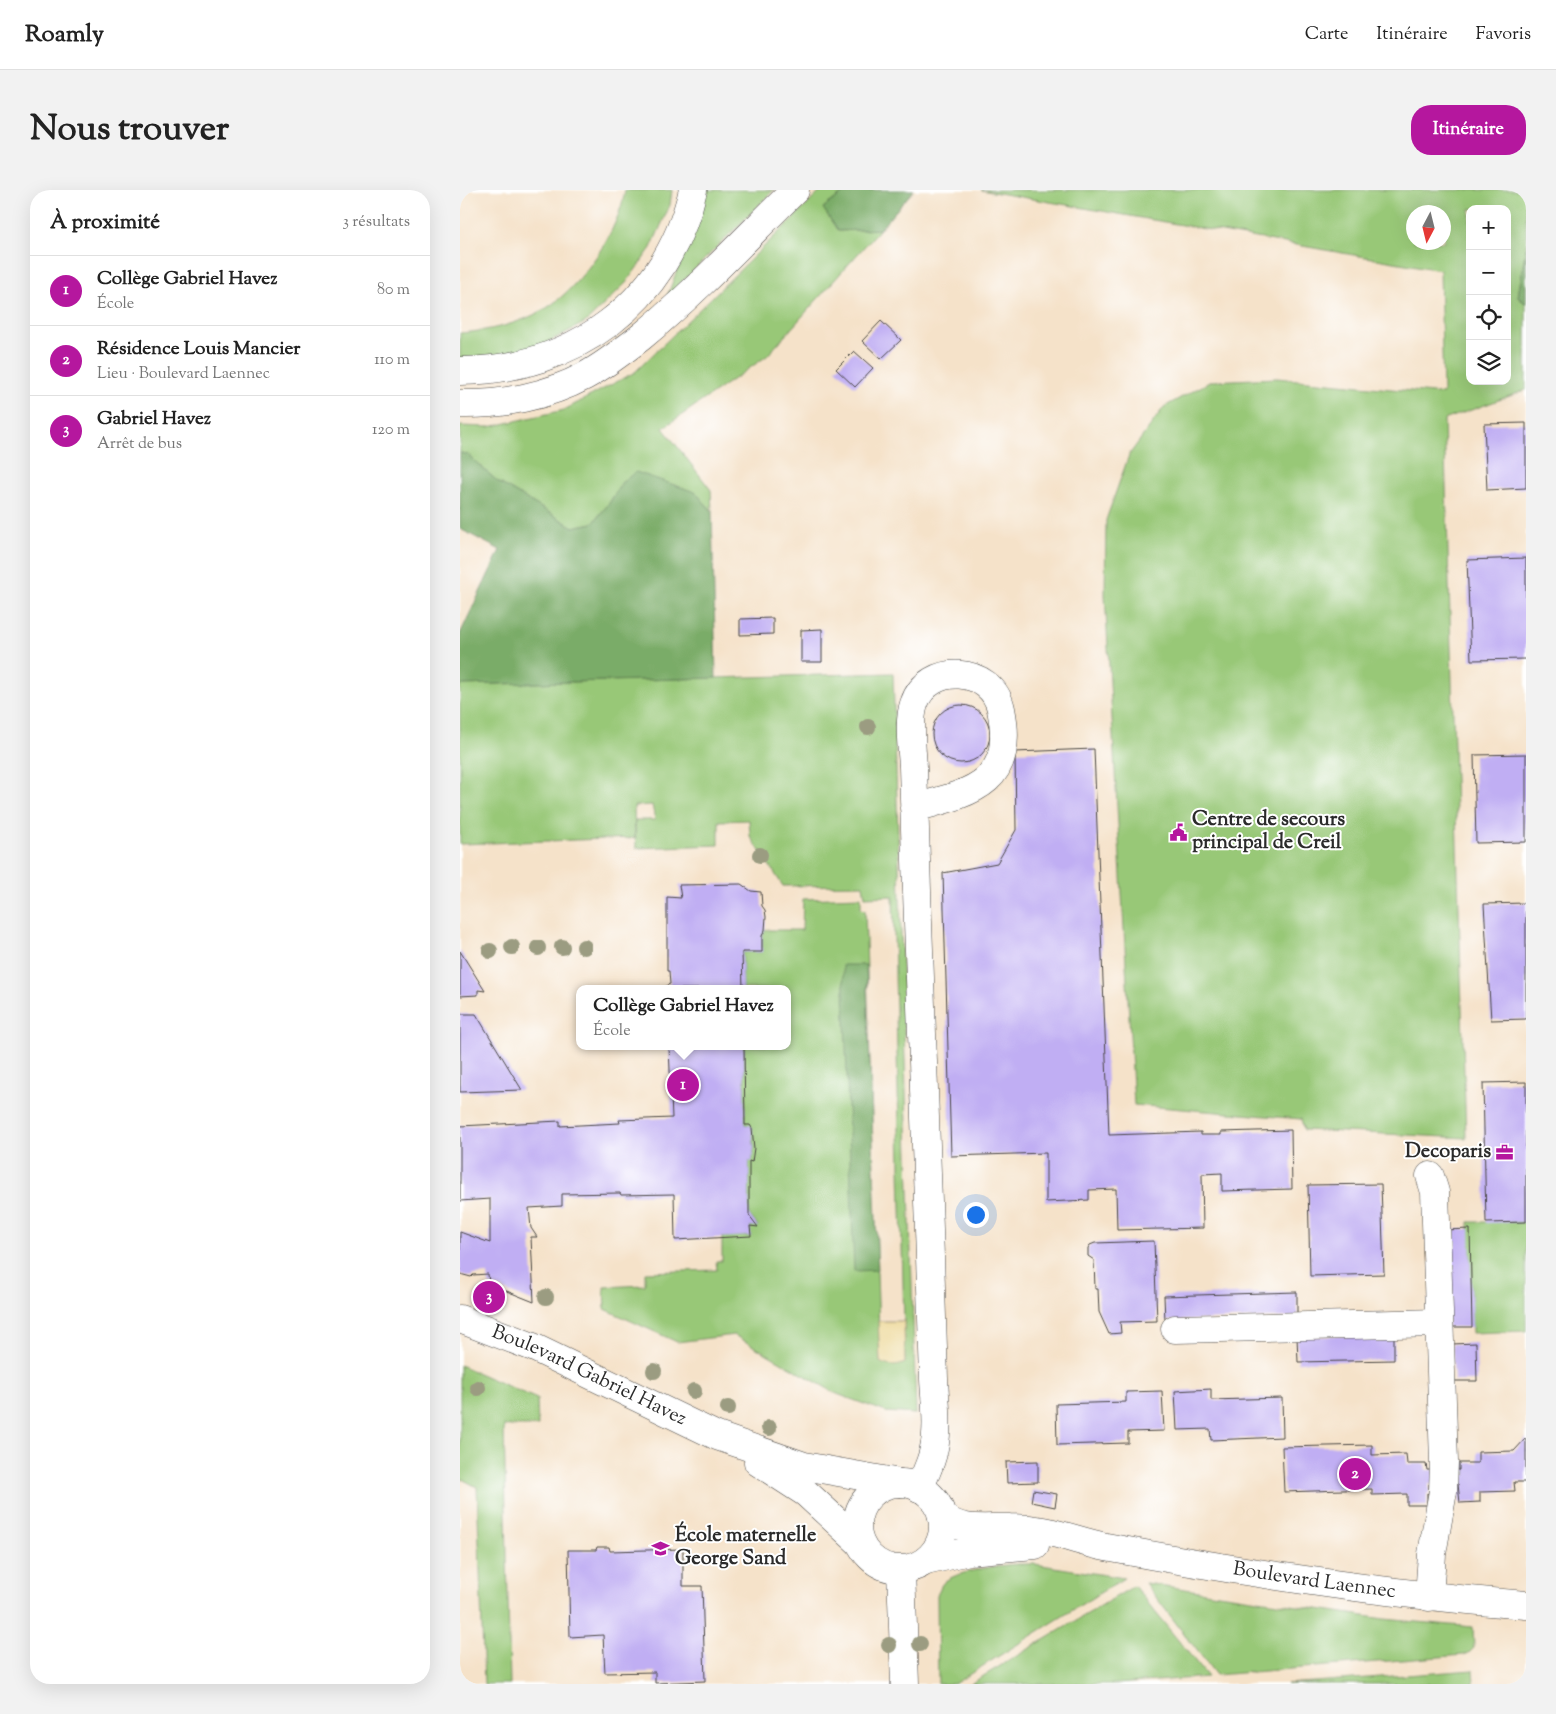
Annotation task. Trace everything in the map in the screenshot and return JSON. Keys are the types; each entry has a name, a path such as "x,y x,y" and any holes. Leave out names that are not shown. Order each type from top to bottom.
{"street":[{"path":"460,371 494,369 537,360 577,344 611,322 640,294 664,264 682,227 693,190"},
{"path":"460,404 508,400 551,390 602,366 621,353 684,300 794,190"},
{"path":"909,1485 930,1464 936,1436 914,808 911,719 914,703 922,690 933,680 948,674 964,674 979,679 991,689 999,702 1002,718 1003,750 999,764 986,782 952,796 914,808"},
{"path":"1429,1597 1432,1554 1443,1491 1435,1192 1430,1176"},
{"name":"Boulevard Gabriel Havez","path":"460,1319 533,1347 717,1436 804,1466 909,1485"},
{"path":"1175,1329 1439,1323"},
{"name":"Boulevard Gabriel Havez","path":"717,1436 806,1493 859,1542"},
{"path":"909,1485 933,1499 942,1516 941,1540 935,1552 914,1567 901,1570 888,1568 876,1562 866,1553 859,1542 857,1523 860,1510 866,1499 881,1487 909,1485"},
{"name":"Boulevard Laennec","path":"942,1516 963,1528 1028,1529 1104,1547"},
{"name":"Boulevard Laennec","path":"926,1560 969,1551 1012,1546 1065,1544 1104,1547 1318,1582 1429,1597 1526,1606"},
{"path":"901,1570 905,1684"}],"green space":[{"path":"625,190 672,190 670,205 651,248 626,283 586,322 537,348 478,360 460,359 460,333 482,331 525,319 545,309 572,287 607,240 615,223"},
{"path":"702,190 774,190 667,297 690,234"},
{"path":"822,190 847,190 823,208 838,231 880,229 767,356 663,428 711,490 712,511 695,492 622,482 610,502 593,523 573,527 498,482 467,454 460,453 460,426 489,427 564,410 635,372"},
{"path":"847,190 914,190 880,229 838,231 823,208"},
{"path":"981,190 1523,190 1526,195 1526,247 1518,297 1526,304 1526,390 1444,420 1466,1138 1304,1130 1301,1119 1134,1105 1105,595 1106,520 1129,455 1164,407 1211,381 1277,378 1443,394 1440,270"},
{"path":"1526,247 1526,304 1518,297"},
{"path":"460,453 467,454 498,482 573,527 593,523 610,502 622,482 636,472 695,492 712,511 716,678 460,685 460,634 500,550 460,529"},
{"path":"893,673 916,1414 886,1412 837,1394 734,1335 677,1342 605,1309 604,1287 645,1285 645,1272 717,1270 716,1261 722,1261 722,1237 751,1236 750,1226 758,1226 749,1215 749,1161 752,1161 754,1148 752,1128 750,1125 745,1125 744,1050 791,1050 791,985 743,985 742,952 762,952 762,936 765,930 802,930 803,899 861,897 861,909 865,910 880,1362 905,1363 893,896 865,897 863,885 783,886 750,836 749,820 719,821 719,845 636,848 635,820 655,820 652,805 634,806 635,838 460,844 460,685"},
{"path":"843,965 866,965 878,1270 854,1271"},
{"path":"1469,1222 1526,1222 1526,1331 1472,1333"},
{"path":"460,1365 537,1399 538,1426 504,1426 510,1684 484,1684 477,1487 462,1479 460,1481"},
{"path":"1018,1564 1035,1564 1124,1578 954,1684 938,1684 937,1596 944,1582 968,1572"},
{"path":"1145,1583 1384,1619 1473,1627 1474,1648 1464,1655 1216,1675"},
{"path":"1134,1586 1208,1677 1116,1684 970,1684"},
{"path":"1473,1670 1474,1684 1287,1684"}],"sand":[{"path":"878,1321 904,1321 905,1363 892,1366 880,1362"}],"building":[{"path":"881,321 901,340 881,359 862,341"},
{"path":"854,351 873,368 855,387 836,369"},
{"path":"1526,423 1526,488 1487,490 1484,424"},
{"path":"1526,558 1526,659 1471,660 1467,560"},
{"path":"773,618 773,634 740,635 740,619"},
{"path":"822,629 822,662 801,662 801,630"},
{"path":"955,705 967,705 982,713 990,728 990,740 982,755 967,763 955,763 940,755 932,740 932,728 940,713"},
{"path":"1094,749 1109,1135 1201,1132 1201,1135 1221,1135 1221,1132 1291,1130 1292,1189 1222,1191 1222,1173 1202,1174 1203,1228 1117,1230 1116,1189 1089,1190 1089,1200 1046,1202 1046,1153 951,1156 943,873 997,863 1016,830 1015,752"},
{"path":"1526,754 1526,842 1476,843 1474,755"},
{"path":"741,884 751,891 761,892 762,906 766,917 765,930 762,936 762,952 742,952 743,985 667,985 670,984 669,971 667,971 667,897 681,898 679,885"},
{"path":"1526,903 1526,1019 1491,1020 1484,904"},
{"path":"460,951 485,991 478,990 478,995 460,996"},
{"path":"460,1014 476,1014 522,1090 460,1092"},
{"path":"669,1050 744,1050 745,1125 750,1125 752,1128 754,1148 752,1162 749,1161 749,1215 758,1227 750,1226 751,1236 675,1240 674,1194 562,1194 562,1206 529,1208 531,1228 537,1237 531,1237 534,1302 489,1284 488,1274 473,1275 471,1277 460,1274 460,1232 490,1243 490,1199 460,1201 460,1126 560,1121 560,1126 620,1123 619,1120 672,1118"},
{"name":"Decoparis","path":"1526,1082 1526,1222 1486,1223 1483,1083"},
{"path":"1381,1184 1384,1274 1310,1276 1308,1185"},
{"path":"1470,1229 1472,1327 1448,1327 1445,1230"},
{"path":"1154,1241 1157,1321 1120,1322 1121,1333 1109,1334 1099,1312 1098,1289 1095,1289 1094,1260 1088,1256 1088,1248 1095,1243"},
{"path":"1297,1292 1297,1317 1165,1321 1164,1296"},
{"path":"1394,1335 1394,1360 1298,1362 1297,1337"},
{"path":"1476,1343 1477,1381 1454,1381 1452,1344"},
{"path":"1211,1389 1211,1400 1282,1398 1283,1437 1211,1440 1210,1429 1177,1430 1175,1391"},
{"path":"1162,1391 1164,1431 1128,1432 1128,1443 1057,1445 1056,1404 1126,1402 1126,1392"},
{"path":"1526,1438 1526,1482 1514,1482 1515,1491 1480,1492 1480,1502 1460,1503 1458,1484 1429,1484 1427,1505 1407,1505 1407,1494 1372,1495 1372,1489 1284,1492 1282,1447 1372,1445 1372,1455 1406,1454 1407,1464 1426,1464 1427,1470 1459,1470 1459,1463 1478,1463 1478,1452 1514,1451"},
{"path":"1038,1461 1038,1482 1007,1483 1006,1462"},
{"path":"1033,1490 1057,1494 1055,1507 1031,1502"},
{"path":"597,1547 609,1547 610,1551 683,1549 683,1586 702,1586 705,1681 655,1683 655,1672 605,1673 603,1635 570,1637 568,1550 596,1550"}],"place":[{"name":"Centre de secours principal de Creil","path":"1178,832"},
{"name":"Collège Gabriel Havez","path":"683,1085"},
{"name":"Decoparis","path":"1505,1152"},
{"name":"Gabriel Havez","path":"489,1297"},
{"name":"Résidence Louis Mancier","path":"1355,1474"},
{"name":"École maternelle George Sand","path":"661,1548"}]}
